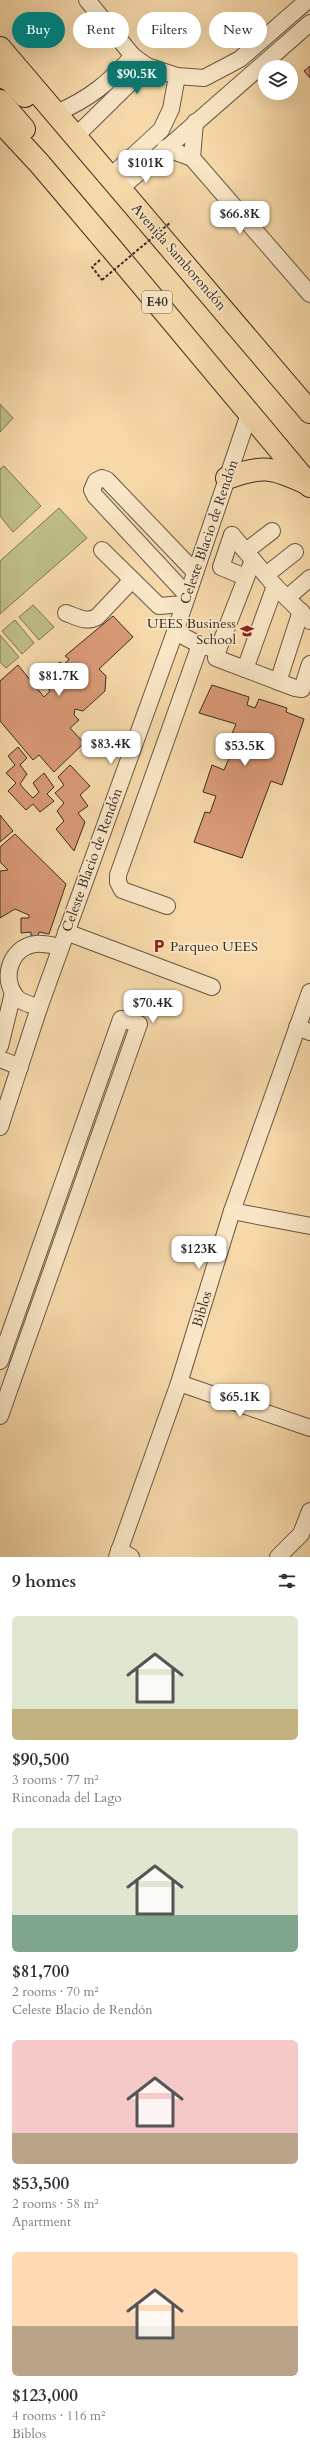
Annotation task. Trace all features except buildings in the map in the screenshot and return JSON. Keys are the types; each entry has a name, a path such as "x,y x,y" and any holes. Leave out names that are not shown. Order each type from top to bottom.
{"highway":[{"name":"Avenida Samborondón","path":"0,48 310,412"},
{"path":"0,76 10,80 102,187 178,256"},
{"path":"0,101 28,134 39,163"},
{"name":"E40","path":"0,122 39,163 250,411 309,485"},
{"path":"227,478 251,469 273,470 309,485"}],"street":[{"path":"87,0 133,56 147,66 177,76 204,78 240,59 308,0"},
{"path":"115,183 165,148 310,23"},
{"path":"56,113 90,97 133,56"},
{"path":"76,136 147,66"},
{"path":"115,183 161,130 171,109 177,76"},
{"path":"90,97 102,109"},
{"path":"192,158 195,122"},
{"path":"165,148 192,158 310,294"},
{"name":"Celeste Blacio de Rendón","path":"0,1127 39,1008 175,632 250,411"},
{"path":"102,550 159,606 185,600 95,496 92,490 96,481 102,478 107,480 195,572"},
{"path":"272,531 249,556 245,577 216,658 278,682 302,689 310,664"},
{"path":"245,577 221,567 232,535 271,581 307,617 278,682"},
{"path":"245,669 271,581 294,552"},
{"path":"287,598 310,578"},
{"path":"66,613 86,620 91,620 97,617 132,580"},
{"path":"175,632 200,645 218,650"},
{"path":"167,906 122,890 118,882 118,875 200,645"},
{"path":"39,1008 18,1000 13,993 9,984 8,972 13,956 24,948 37,944 64,940 212,987"},
{"name":"Biblos","path":"122,1555 179,1383 232,1211 303,1029 310,992"},
{"path":"0,1046 3,1021 13,993"},
{"path":"0,1416 139,1024 122,1019 31,1274 2,1350 21,1355"},
{"path":"0,1059 20,1067"},
{"path":"91,1103 109,1108"},
{"path":"72,1157 89,1163"},
{"path":"232,1211 310,1226"},
{"path":"51,1217 69,1222"},
{"path":"31,1274 48,1280"},
{"path":"179,1383 310,1428"},
{"path":"278,1557 301,1534 310,1511"}],"path":[{"path":"92,267 102,280 170,222"}],"shaded area":[{"path":"0,404 13,418 0,432"},
{"path":"4,466 41,506 13,532 0,516 0,469"},
{"path":"59,508 87,538 0,614 0,561"},
{"path":"33,605 54,627 39,640 19,617"},
{"path":"15,620 34,643 22,654 2,631"},
{"path":"0,635 19,657 6,668 0,662"}],"place":[{"name":"UEES Business School","path":"247,631"},
{"name":"Parqueo UEES","path":"159,946"}]}
